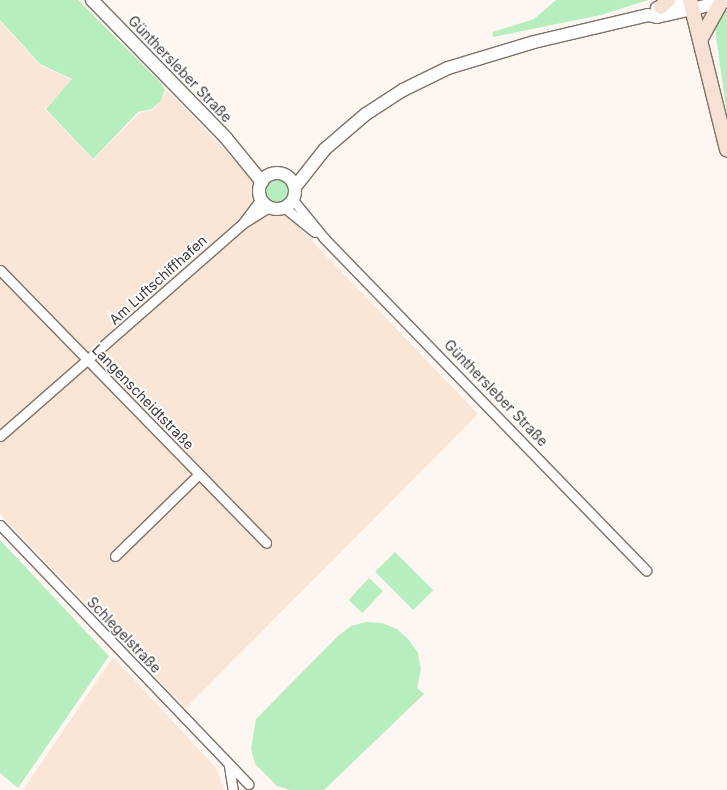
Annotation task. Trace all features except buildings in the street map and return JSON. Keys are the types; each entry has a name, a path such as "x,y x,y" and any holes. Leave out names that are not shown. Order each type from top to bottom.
{"main road":[{"name":"Günthersleber Straße","path":"92,0 266,179"},
{"path":"325,149 291,198 265,203 266,179 286,176 325,149 386,101 448,68 494,52 648,15 664,4 724,2"},
{"path":"700,40 724,2"},
{"path":"648,15 657,17 691,3"},
{"path":"691,3 727,150"},
{"path":"286,176 291,198"}],"street":[{"name":"Günthersleber Straße","path":"291,198 324,238 646,570"},
{"name":"Am Luftschiffhafen","path":"0,436 265,203"},
{"name":"Langenscheidtstraße","path":"0,270 266,543"},
{"path":"115,556 199,474"},
{"name":"Schlegelstraße","path":"0,526 248,784"},
{"path":"229,764 232,790"}],"shaded area":[{"path":"0,21 40,65 72,80 45,109 93,160 139,113 153,110 167,90 478,414 186,708 0,514"},
{"path":"113,657 216,768 224,790 23,790"}],"green space":[{"path":"0,0 78,0 160,82 165,90 161,100 152,109 138,112 93,159 46,109 72,79 40,64 0,20"},
{"path":"556,0 648,0 601,15 493,37 493,32 534,19"},
{"path":"727,10 727,116 715,28 719,16"},
{"path":"277,178 286,182 290,191 286,200 277,204 268,200 264,191 268,182"},
{"path":"0,540 109,656 18,788 0,773"},
{"path":"395,552 433,590 413,610 375,572"},
{"path":"369,578 383,591 362,613 349,600"},
{"path":"366,622 382,623 397,629 409,640 418,653 421,669 417,688 424,694 324,790 290,790 277,786 255,764 251,749 256,719 338,636 351,626"}]}
